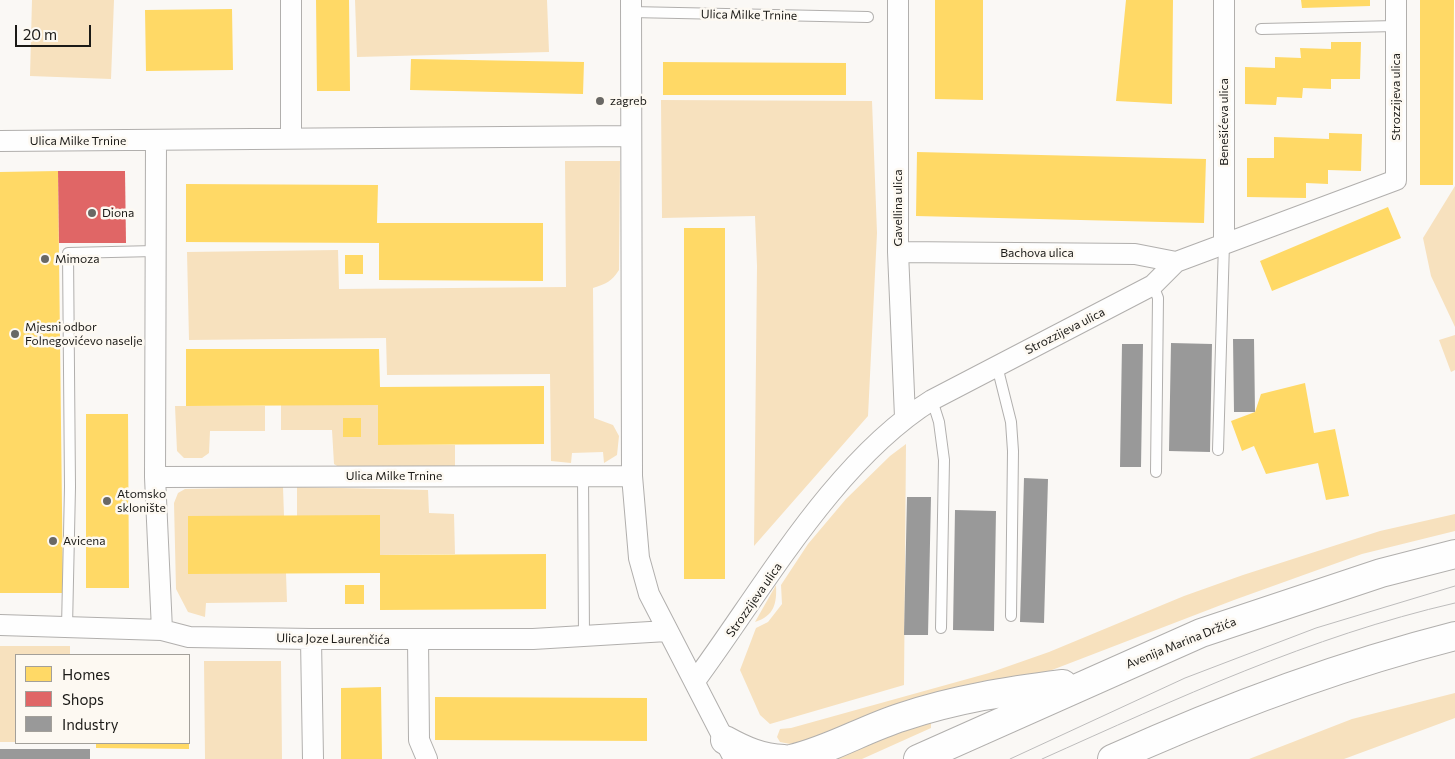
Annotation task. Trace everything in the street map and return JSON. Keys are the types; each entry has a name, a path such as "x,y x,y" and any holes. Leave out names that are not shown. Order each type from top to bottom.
{"main road":[{"name":"Avenija Marina Držića","path":"918,759 1201,633 1363,579 1455,554"},
{"path":"1112,759 1248,702 1395,652 1455,636"},
{"path":"791,759 817,752 900,718 938,706 999,692 1092,680"},
{"path":"729,750 784,759"}],"street":[{"path":"291,0 291,138"},
{"name":"Gavellina ulica","path":"898,0 898,252 905,417"},
{"name":"Benešićeva ulica","path":"1224,0 1224,243"},
{"name":"Strozzijeva ulica","path":"695,681 734,630 808,522 856,465 905,417 932,400 1153,285 1176,262 1396,180 1396,0"},
{"name":"Ulica Milke Trnine","path":"631,6 632,476 639,558 648,594 695,681 729,750"},
{"name":"Ulica Milke Trnine","path":"0,141 631,136"},
{"path":"156,140 154,251 155,477 162,630"},
{"name":"Bachova ulica","path":"898,252 1135,254 1176,262"},
{"name":"Ulica Milke Trnine","path":"155,477 632,476"},
{"name":"Ulica Joze Laurenčića","path":"0,625 162,630 189,637 311,639 584,637 668,631"},
{"path":"311,639 313,759"},
{"path":"418,639 420,740 427,759"}],"lane":[{"name":"Ulica Milke Trnine","path":"631,6 868,17"},
{"path":"1261,29 1396,26"},
{"path":"1218,450 1224,243"},
{"path":"67,627 70,487 68,253 154,251"},
{"path":"1153,285 1158,298 1156,472"},
{"path":"997,366 1008,406 1013,451 1011,616"},
{"path":"932,400 939,422 944,460 940,628"},
{"path":"583,475 584,637"}],"shaded area":[{"path":"32,0 114,0 111,79 30,76"},
{"path":"355,0 547,0 549,52 357,57"},
{"path":"661,100 872,101 877,233 868,416 754,546 757,266 755,216 662,218"},
{"path":"565,161 620,161 619,270 608,282 593,288 594,418 613,425 619,436 617,455 604,463 603,452 572,453 571,463 551,461 550,374 387,375 386,338 189,340 187,252 338,250 339,289 566,287"},
{"path":"1455,186 1455,327 1431,276 1423,238"},
{"path":"1455,335 1455,370 1451,372 1439,340"},
{"path":"281,405 378,405 379,445 455,445 455,468 342,469 334,464 332,430 281,430","holes":["343,418 361,418 361,436 343,437"]},
{"path":"175,406 265,406 265,431 210,431 209,453 202,458 184,458 177,451"},
{"path":"906,444 904,685 770,724 760,715 740,670 756,628 768,622 782,604 781,585 808,544 846,499 890,456"},
{"path":"283,487 287,602 206,603 205,617 188,612 176,589 174,503 178,493 185,489"},
{"path":"297,487 428,490 429,513 454,514 455,554 380,555 380,516 297,516"},
{"path":"1455,514 1455,531 1362,554 1234,600 1026,680 895,707 807,740 790,744 780,742 777,737 780,729 791,728 989,673 1049,652 1184,596 1243,575 1380,531"},
{"path":"776,585 776,598 773,608 770,613 755,622"},
{"path":"0,646 70,646 70,654 15,654 15,742 0,742"},
{"path":"204,661 281,661 282,759 205,759"},
{"path":"1455,693 1455,718 1344,759 1249,759 1352,719"},
{"path":"931,720 931,728 862,759 833,759 912,724"}],"building: Homes":[{"path":"316,0 349,0 350,91 317,91"},
{"path":"935,0 983,0 983,100 935,99"},
{"path":"1126,0 1173,0 1172,104 1116,101"},
{"path":"1301,0 1370,0 1370,6 1302,8"},
{"path":"1420,0 1454,0 1453,185 1420,185"},
{"path":"232,9 233,70 146,71 145,10"},
{"path":"1331,42 1361,42 1360,79 1331,79 1331,89 1303,88 1302,98 1277,97 1276,105 1245,104 1245,67 1275,68 1275,57 1301,58 1300,48 1331,49"},
{"path":"411,59 584,62 583,94 410,90"},
{"path":"663,62 846,63 846,95 663,95"},
{"path":"1329,133 1362,134 1361,171 1328,170 1328,184 1306,183 1306,198 1247,197 1247,158 1274,158 1274,137 1329,139"},
{"path":"917,152 1206,159 1204,223 916,216"},
{"path":"58,171 63,593 0,593 0,172"},
{"path":"186,184 378,185 377,223 543,223 543,281 379,280 379,243 186,242"},
{"path":"1388,207 1401,238 1272,291 1260,261"},
{"path":"684,228 725,228 725,579 684,579"},
{"path":"345,255 363,255 363,274 345,274"},
{"path":"186,349 379,349 380,387 544,386 544,444 378,445 378,405 186,406"},
{"path":"1305,383 1314,433 1335,429 1349,496 1326,500 1318,463 1266,474 1254,446 1242,451 1231,421 1255,412 1261,394"},
{"name":"Atomsko sklonište","path":"86,414 128,414 129,588 86,588"},
{"path":"343,418 361,418 361,437 343,437"},
{"path":"380,515 380,555 546,554 546,609 380,610 380,573 188,574 188,516"},
{"path":"345,585 364,585 364,604 345,604"},
{"path":"381,687 382,759 341,759 341,688"},
{"path":"435,697 647,698 647,741 435,740"},
{"path":"96,744 189,744 189,749 96,748"}],"building: Shops":[{"name":"Diona","path":"58,171 125,171 126,243 59,243"}],"building: Industry":[{"path":"1233,339 1254,339 1255,412 1234,412"},
{"path":"1171,343 1212,344 1210,452 1169,451"},
{"path":"1122,344 1143,344 1141,467 1120,467"},
{"path":"1024,478 1048,479 1044,623 1020,622"},
{"path":"907,497 931,497 928,635 904,635"},
{"path":"955,510 996,511 994,631 953,630"},
{"path":"0,749 90,749 90,759 0,759"}],"tram line":[{"path":"1010,759 1185,678 1316,628 1455,586"},
{"path":"1042,759 1194,692 1296,651 1401,617 1455,603"}],"place":[{"name":"zagreb","path":"600,101"},
{"name":"Diona","path":"92,213"},
{"name":"Mimoza","path":"45,259"},
{"name":"Mjesni odbor Folnegovićevo naselje","path":"15,334"},
{"name":"Atomsko sklonište","path":"107,501"},
{"name":"Avicena","path":"53,541"}]}
